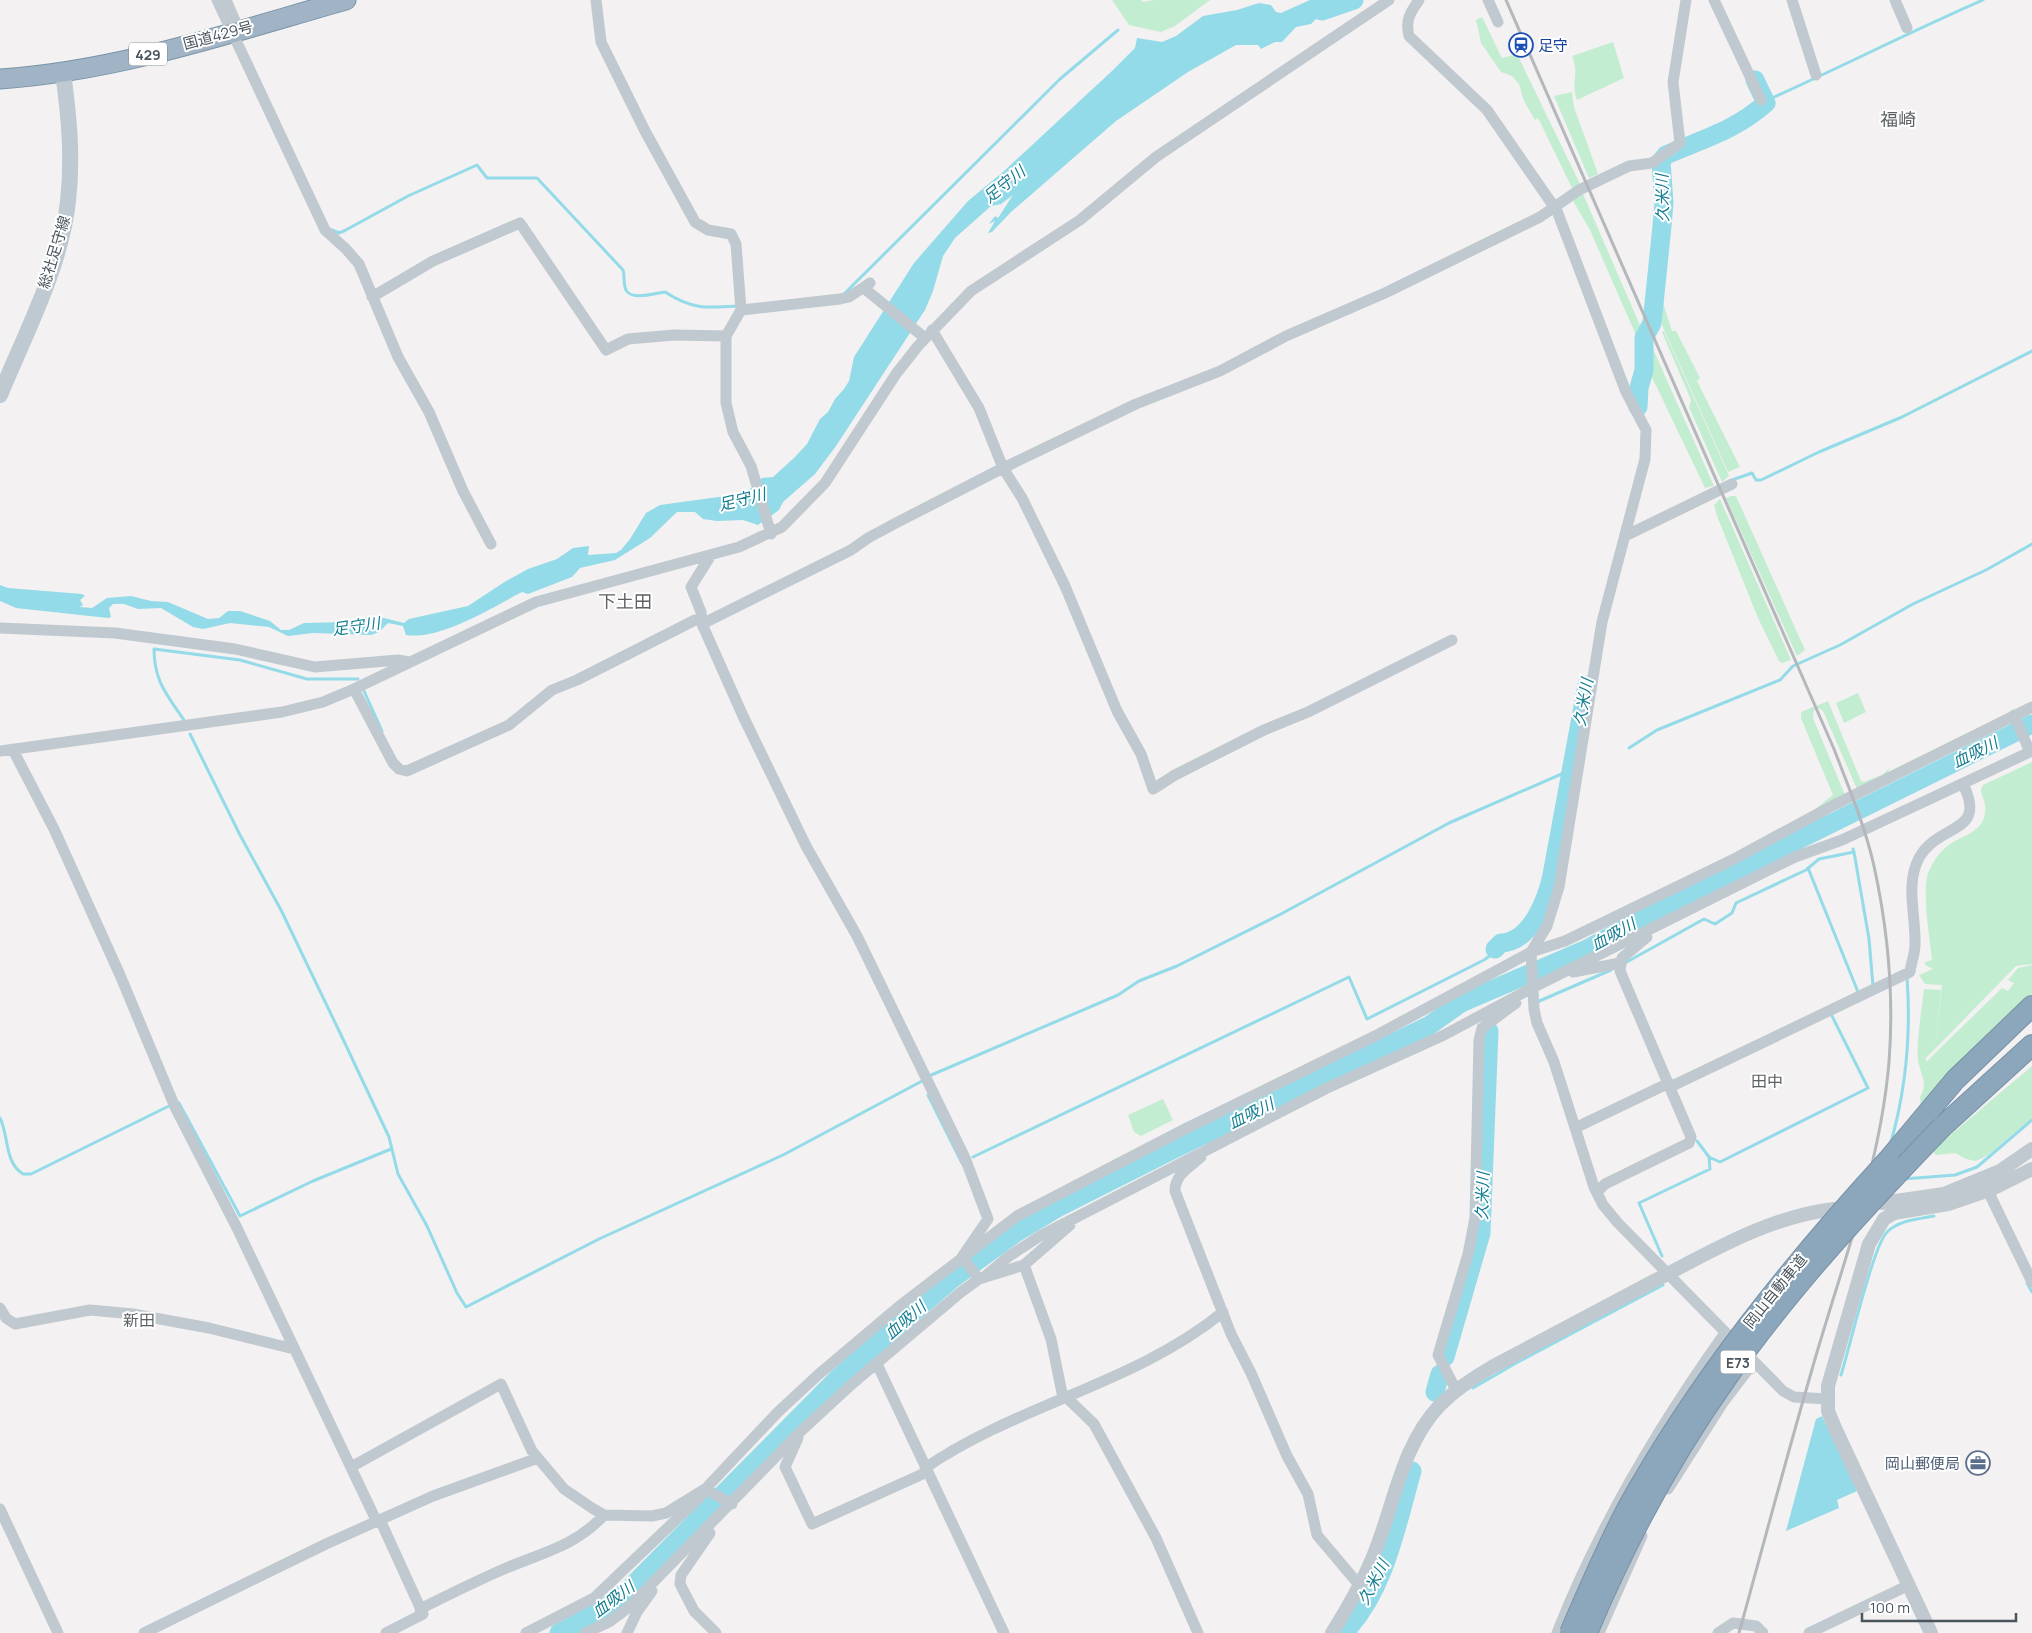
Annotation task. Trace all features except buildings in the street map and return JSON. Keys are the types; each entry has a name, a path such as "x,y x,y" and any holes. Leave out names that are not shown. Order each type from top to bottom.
{"highway":[{"name":"国道429号","path":"0,79 63,72 114,63 346,0"},
{"path":"1936,1116 1973,1062 2032,1006"},
{"name":"岡山自動車道","path":"1570,1633 1627,1510 1665,1444 1715,1368 1767,1299 1829,1224 1888,1160 1936,1116 1984,1066 2032,1025"},
{"name":"岡山自動車道","path":"1587,1633 1610,1579 1640,1518 1679,1451 1728,1376 1779,1308 1863,1209 1936,1116 2032,1045"}],"main road":[{"name":"総社足守線","path":"0,395 47,281 60,241 68,203 71,158 63,72"}],"street":[{"path":"217,0 235,31 325,230 354,256 398,357 429,412 463,491 491,544"},
{"path":"226,0 235,31"},
{"path":"596,0 601,42 645,131 696,222 708,230 727,233 734,239 741,307 726,336 726,403 733,432 751,466 751,472 770,531"},
{"path":"0,752 282,712 323,702 458,641 536,602 598,583 739,547 770,531 794,517 825,483 896,374 926,334 971,291 1080,220 1156,157 1389,0"},
{"path":"1419,0 1408,16 1409,36 1487,110 1554,207 1626,392 1646,430 1645,459 1602,622 1559,887 1547,926 1532,956 1532,986 1537,1023 1554,1062 1603,1205 1618,1223 1725,1333 1788,1395 1827,1399"},
{"path":"1488,0 1498,22"},
{"path":"354,689 393,763 400,769 407,771 509,725 552,690 577,680 695,620 851,550 885,528 1002,466 1136,404 1220,371 1286,336 1386,292 1540,217 1579,190 1629,166 1652,163 1680,144 1673,82 1686,0"},
{"path":"1714,0 1761,100"},
{"path":"1792,0 1816,75"},
{"path":"1895,0 1908,28"},
{"path":"372,297 433,261 520,223 606,350 628,339 674,335 726,336"},
{"path":"741,307 840,299 849,297 867,288 926,334 979,408 1002,466 1022,498 1065,586 1105,685 1141,754 1153,789 1175,775 1264,730 1308,712 1452,640"},
{"path":"1625,536 1732,484"},
{"path":"711,555 691,587 702,618 743,716 806,846 855,932 965,1158 988,1219 964,1259"},
{"path":"0,628 115,633 235,649 316,667 398,660 409,662"},
{"path":"526,1633 594,1598 700,1497 778,1412 819,1374 1017,1216 1184,1129 1532,956 1732,860 1832,806 2015,718 2032,706"},
{"path":"584,1633 620,1615 714,1522 729,1502 826,1406 937,1312 1008,1256 1214,1145 1325,1089 1444,1035 1532,986 1563,973 1795,857 1842,840 1963,784 2029,750 2015,718"},
{"path":"13,750 54,829 120,975 175,1107 237,1228 375,1518 381,1522 423,1614 386,1633"},
{"path":"1576,1128 1910,972 1915,947 1913,872 1928,845 1943,833 1960,826 1969,818 1968,793 1963,784"},
{"path":"1597,1192 1605,1184 1689,1143 1690,1137 1670,1085 1620,971 1620,963 1627,952 1647,937 1648,930"},
{"path":"1563,973 1620,963"},
{"path":"1456,1390 1438,1355 1468,1254 1475,1218 1479,1040 1482,1028 1532,986"},
{"path":"1214,1145 1178,1178 1175,1191 1231,1334 1252,1373 1287,1456 1308,1494 1317,1535 1360,1586"},
{"path":"1882,1203 1944,1194 2000,1171 2032,1149"},
{"path":"1931,1633 1835,1428 1827,1399 1828,1386 1869,1244 1884,1219 1894,1214 1948,1204 1988,1190 2032,1169"},
{"path":"1988,1190 2032,1282"},
{"path":"1332,1633 1360,1586 1373,1558 1401,1474 1419,1433 1439,1406 1456,1390 1492,1367 1748,1233 1816,1211 1834,1209"},
{"path":"980,1278 1024,1265 1068,1228 1076,1218"},
{"path":"964,1259 980,1278"},
{"path":"1024,1265 1051,1339 1062,1393 1065,1398 1094,1424 1156,1538 1198,1633"},
{"path":"0,1308 6,1318 15,1324 90,1310 133,1314 209,1328 294,1349"},
{"path":"800,1432 785,1467 812,1524 926,1470 961,1446 1158,1356 1196,1334 1223,1312"},
{"path":"1557,1633 1572,1593 1607,1520 1695,1376 1725,1333"},
{"path":"1599,1633 1652,1514 1722,1404 1754,1362"},
{"path":"877,1364 1004,1633"},
{"path":"351,1467 501,1384 532,1451 564,1489 604,1514 652,1516 666,1513 707,1489"},
{"path":"144,1633 326,1544 381,1522 433,1496 538,1458"},
{"path":"707,1489 729,1502"},
{"path":"0,1510 58,1633"},
{"path":"420,1609 503,1570 574,1541 590,1530 604,1514"},
{"path":"714,1522 709,1535 681,1575 680,1584 694,1611 716,1633"},
{"path":"627,1633 637,1612 661,1575"},
{"path":"1809,1633 1909,1585"},
{"path":"1718,1633 1733,1623 1756,1626 1763,1633"}],"green space":[{"path":"1112,0 1141,0 1143,2 1154,0 1210,0 1175,26 1161,32 1129,25"},
{"path":"1482,17 1502,58 1517,54 1580,184 1572,188 1538,118 1535,120 1524,101 1519,84 1512,76 1501,72 1481,43 1476,20"},
{"path":"1613,42 1624,78 1577,100 1574,88 1575,69 1572,56"},
{"path":"1572,92 1574,107 1598,174 1589,178 1554,96"},
{"path":"1583,194 1642,330 1639,342 1590,230 1572,199"},
{"path":"1660,294 1672,331 1676,331 1700,378 1697,381 1740,467 1728,472 1658,316"},
{"path":"1664,331 1729,476 1722,482 1689,407 1691,400 1662,332"},
{"path":"1649,340 1714,486 1705,488 1649,371"},
{"path":"1736,496 1805,650 1797,656 1726,498"},
{"path":"1720,499 1791,660 1782,663 1779,661 1758,618 1717,516 1714,505"},
{"path":"1858,693 1866,712 1844,723 1836,703"},
{"path":"1828,701 1861,781 1863,782 1882,775 1890,768 1887,774 1857,789 1823,711 1819,708 1814,710 1813,718 1845,795 1805,817 1833,795 1801,718 1801,712"},
{"path":"2032,762 2032,964 2016,966 1935,1049 1942,985 1925,984 1919,975 1933,969 1925,965 1925,962 1932,960 1926,901 1929,871 1946,847 1969,834 1980,825 1985,813 1985,804 1981,791 1983,785"},
{"path":"2032,965 2032,994 1921,1107 1920,1097 1923,1092 1924,1083 1918,1060 1918,1045 1924,989 1941,990 1935,1049 1925,1059 1927,1061 2002,988 2008,991 2014,983 2008,980 2018,968"},
{"path":"2032,1066 2032,1118 1988,1155 1976,1161 1966,1159 1955,1153 1936,1155 1933,1152 1935,1148"},
{"path":"1163,1099 1173,1120 1141,1136 1134,1132 1128,1115"}],"water":[{"path":"1310,0 1349,0 1335,15 1321,20 1316,19 1311,24 1296,27 1282,42 1275,42 1261,49 1258,45 1236,45 1188,72 1116,121 1011,212 992,232 988,233 995,221 989,224 995,216 998,218 1013,195 1001,204 991,206 955,238 943,256 933,291 925,310 836,446 815,474 783,502 779,510 758,525 743,520 717,521 703,519 695,512 677,512 650,538 615,560 580,568 572,577 528,594 522,592 450,628 420,635 406,635 403,626 388,623 379,632 371,635 313,633 288,636 269,627 230,623 203,629 193,627 161,608 138,609 124,604 113,604 109,608 111,617 108,618 16,608 0,601 0,585 8,588 82,594 85,596 80,600 83,605 80,607 92,608 107,598 131,596 151,601 168,602 208,619 219,618 228,611 240,611 270,621 281,630 289,630 304,623 347,622 365,617 384,618 404,623 409,619 468,606 506,581 528,569 557,559 573,548 589,546 588,555 616,553 630,539 646,513 660,505 733,495 752,488 762,478 773,477 795,457 807,444 820,419 828,412 849,381 854,357 914,263 968,201 1003,172 1135,48 1137,38 1162,42 1176,36 1203,16 1237,10 1259,3 1271,5 1276,12 1281,13"},
{"path":"1822,1416 1857,1491 1837,1500 1839,1508 1786,1531 1816,1419"}],"waterway":[{"name":"足守川","path":"1322,11 1354,0"},
{"path":"1766,103 1772,98 1983,0"},
{"path":"844,294 1060,79 1118,30"},
{"name":"久米川","path":"1638,407 1639,388 1644,370 1644,338 1652,323 1662,226 1664,203 1661,161 1666,155 1731,127 1766,103 1755,80"},
{"path":"332,230 339,233 344,231 408,196 477,165 487,178 537,178 623,270 625,288 629,293 638,296 665,292 692,305 739,306"},
{"path":"1732,480 1752,473 1756,480 1761,480 1819,452 1902,417 2032,351"},
{"path":"1629,748 1657,730 1780,680 1793,666 1840,645 1913,604 1986,570 2032,544"},
{"path":"184,720 159,679 154,649 240,660 307,679 358,679"},
{"name":"久米川","path":"1495,949 1501,943 1512,941 1529,927 1536,918 1546,896 1552,875 1587,685"},
{"path":"364,691 382,731"},
{"name":"血吸川","path":"559,1633 601,1611 628,1590 839,1377 952,1279 1017,1232 1057,1208 1168,1152 1430,1025 1461,1003 1587,949 1661,908 2032,724"},
{"path":"190,734 240,835 281,910 389,1137 398,1174 427,1226 457,1293 466,1307 599,1239 783,1155 924,1080"},
{"path":"929,1076 1118,995 1139,981 1177,966 1281,914 1449,823 1573,769"},
{"path":"1625,963 1704,919 1715,924 1732,913 1736,903 1806,870 1819,859 1854,852 1853,849"},
{"path":"1854,852 1869,939 1873,986"},
{"path":"1808,868 1858,992"},
{"path":"973,1157 1349,977 1367,1019 1484,960 1509,942"},
{"path":"1537,1002 1611,970"},
{"path":"1891,1142 1904,1081 1908,1039 1907,977"},
{"path":"1709,1157 1720,1162 1868,1088 1831,1014"},
{"name":"久米川","path":"1488,1034 1491,1026"},
{"name":"久米川","path":"1445,1357 1481,1233 1489,1031"},
{"path":"928,1095 962,1163"},
{"path":"177,1103 179,1103 240,1216 313,1181 391,1149"},
{"path":"0,1118 13,1163 23,1174 31,1174 171,1105"},
{"path":"1903,1179 1955,1175 1977,1167 2032,1120"},
{"path":"1662,1256 1639,1203 1710,1169 1709,1157 1697,1141"},
{"path":"1841,1375 1868,1277 1881,1241 1887,1232 1897,1225 1934,1216"},
{"path":"2027,1283 2032,1292"},
{"path":"1473,1388 1663,1285"},
{"name":"久米川","path":"1435,1392 1440,1374"},
{"name":"久米川","path":"1344,1633 1358,1616 1379,1578 1394,1536 1412,1471"}],"railway":[{"path":"1506,0 1834,749 1866,836 1883,914 1889,964 1891,1013 1889,1062 1877,1141 1858,1219 1822,1334 1739,1633"}],"place":[{"name":"足守","path":"1521,45"},
{"name":"岡山郵便局","path":"1978,1463"}],"district":[{"name":"福崎","path":"1898,119"},
{"name":"下土田","path":"625,601"},
{"name":"田中","path":"1767,1081"},
{"name":"新田","path":"139,1320"}]}
